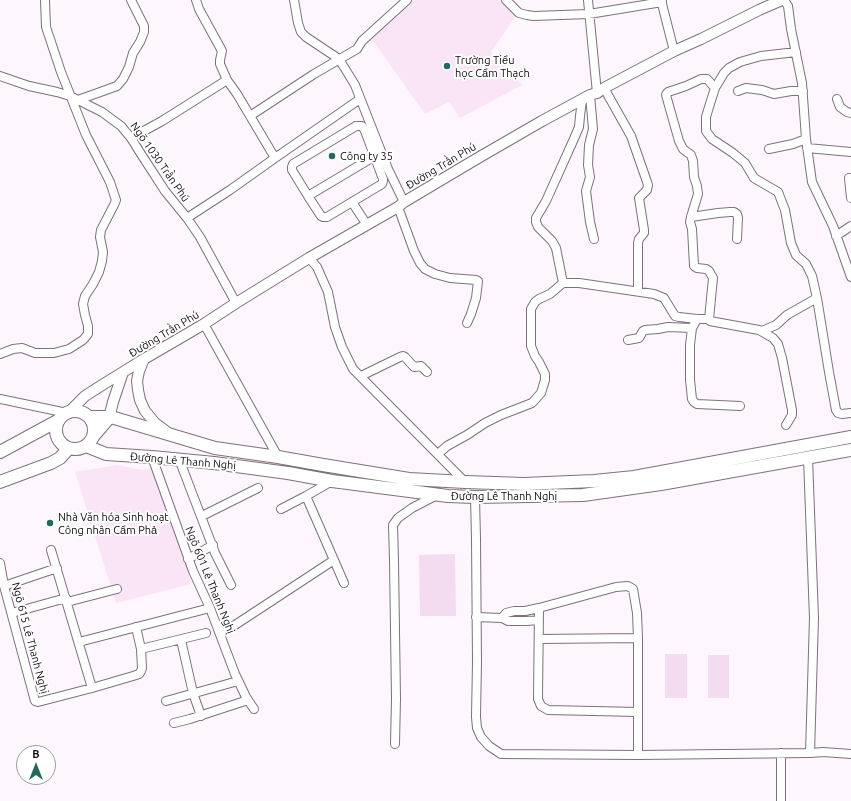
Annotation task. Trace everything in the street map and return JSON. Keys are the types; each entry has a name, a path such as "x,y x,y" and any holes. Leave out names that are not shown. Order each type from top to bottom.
{"highway":[{"path":"0,452 64,416 73,411 89,417 94,427 94,432 89,442 81,449 75,450 64,446 57,437 57,426 64,416"},
{"name":"Đường Lê Thanh Nghị","path":"89,417 111,417 215,448 278,457 323,466 409,479 524,484 594,481 634,477 851,437"},
{"name":"Đường Lê Thanh Nghị","path":"89,442 106,454 179,459 222,464 332,481 448,496 475,497 583,495 661,484 851,450"},
{"path":"805,446 808,458"},
{"path":"0,482 51,463 60,458 69,448"}],"main road":[{"name":"Đường Trần Phú","path":"64,416 85,396 123,372 204,324 309,258 367,225 491,150 542,121 674,51 758,10 783,0"},
{"path":"144,359 139,371 138,380 140,400 145,411 155,424 164,431 178,437"},
{"name":"Đường Trần Phú","path":"111,417 113,402 123,372"},
{"path":"89,442 111,417"}],"street":[{"path":"0,354 22,348 34,352 54,353 69,349 83,340 88,334 88,326 83,304 88,290 99,272 103,252 100,236 101,230 116,200 110,182 86,135 61,72 46,27 45,0"},
{"path":"78,100 117,86 124,80 133,53 144,32 144,26 131,0"},
{"path":"196,0 199,9 222,51 220,64 227,80 275,158"},
{"path":"294,0 298,23 302,32 306,37 339,59 355,85 388,168 401,204 414,251 420,264 435,274 450,278 476,280 478,282 476,298 467,323"},
{"path":"250,116 357,49 362,41 407,0"},
{"path":"506,0 519,13 549,16 589,14 662,1 674,51"},
{"path":"588,0 593,94 593,129 589,145 588,165 590,177 586,191 594,240"},
{"path":"783,0 788,6 802,83 806,144 812,182 833,226 851,277"},
{"path":"796,52 761,56 740,62 729,68 724,73 715,88 706,117 706,131 712,139 733,152 745,163 754,178 778,192 785,210 791,243 796,255 806,264 812,276 836,410 838,413 842,414 851,413"},
{"name":"Ngõ 1030 Trần Phú","path":"0,76 29,86 70,96 102,112 121,126 131,138 165,191 200,237 236,303"},
{"path":"709,319 712,278 709,271 706,269 697,268 694,266 692,229 690,222 698,194 694,177 693,161 691,154 683,149 679,141 666,94 701,79 707,79 715,88"},
{"path":"131,138 168,118 227,80"},
{"path":"738,91 746,88 762,90 774,94 790,91 803,91"},
{"path":"563,283 556,248 552,241 538,226 536,218 550,194 579,127 580,116 593,94"},
{"path":"593,94 630,136 648,185 647,190 639,198 644,233 639,239 638,243 638,291"},
{"path":"187,218 230,190 360,99"},
{"path":"837,99 840,107 851,113"},
{"path":"356,126 362,126 375,156 383,179 382,184 327,217 321,216 292,170 293,164 356,126"},
{"path":"769,149 793,144 806,144 851,152"},
{"path":"308,196 375,156"},
{"path":"849,178 851,198"},
{"path":"352,202 367,225"},
{"path":"691,217 734,212 737,214 738,218 737,239"},
{"path":"836,236 851,226"},
{"path":"309,258 317,268 328,292 335,327 342,347 353,369 465,482"},
{"path":"438,454 447,446 467,436 485,423 532,403 541,393 545,380 545,374 531,346 531,308 535,302 550,294 563,283 579,283 654,294 664,298 675,316 709,319 710,321 759,330 773,338 778,344 782,358 792,410 792,415 786,425"},
{"path":"762,331 776,325 787,315 817,298"},
{"path":"697,319 692,328 690,345 690,380 692,399 697,404 703,405 740,406"},
{"path":"204,324 278,457"},
{"path":"628,340 640,338 645,330 668,327 692,328"},
{"path":"361,376 403,356 414,367 421,366 427,372"},
{"path":"0,399 64,416"},
{"name":"Ngõ 601 Lê Thanh Nghị","path":"152,457 188,559 210,608 238,681 254,708"},
{"path":"808,458 814,618 810,752"},
{"path":"179,459 215,553 231,585"},
{"path":"281,509 332,481"},
{"path":"202,516 258,488"},
{"path":"395,744 396,684 393,525 398,518 412,508 438,494"},
{"path":"306,496 344,583"},
{"path":"475,497 476,717 481,737 488,746 501,754 638,755 810,752 851,754"},
{"path":"188,559 213,545"},
{"path":"51,550 92,688"},
{"path":"219,632 235,625 334,560"},
{"name":"Ngõ 615 Lê Thanh Nghị","path":"0,564 4,586 35,701 38,702 92,688 139,674 142,668 141,649"},
{"path":"4,586 57,568"},
{"path":"502,618 506,613 540,608 616,587 628,586 633,589 637,613 638,638 638,755"},
{"path":"12,613 116,589"},
{"path":"79,642 210,608"},
{"path":"540,608 538,699 541,706 548,710 638,712"},
{"path":"476,617 502,618 508,621 526,622 539,620"},
{"path":"136,627 141,649 206,633"},
{"path":"539,639 638,638"},
{"path":"181,640 193,694 201,716"},
{"path":"166,701 238,681"},
{"path":"174,723 201,716 248,700"},
{"path":"781,753 781,801"}],"shaded area":[{"name":"Trường Tiểu học Cẩm Thạch","path":"413,0 501,0 516,16 491,52 522,85 460,118 449,102 425,114 371,38"},
{"path":"117,465 142,470 152,468 181,548 191,584 116,603 75,472"},
{"path":"455,554 456,616 420,616 419,555"},
{"path":"665,654 687,654 687,698 665,698"},
{"path":"708,655 729,655 729,698 708,698"}],"place":[{"name":"Trường Tiểu học Cẩm Thạch","path":"447,66"},
{"name":"Công ty 35","path":"332,156"},
{"name":"Nhà Văn hóa Sinh hoạt Công nhân Cẩm Phả","path":"50,523"}]}
